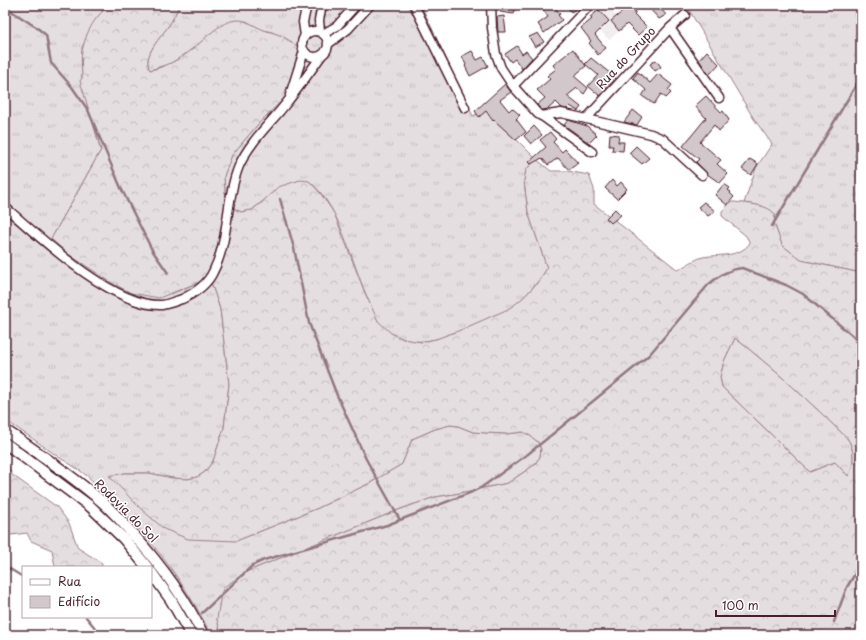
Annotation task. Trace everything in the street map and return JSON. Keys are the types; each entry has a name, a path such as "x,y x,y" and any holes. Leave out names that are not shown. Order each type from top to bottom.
{"main road":[{"name":"Rodovia do Sol","path":"5,430 70,475 102,501 150,553 165,572 191,612 203,635"},
{"name":"Rodovia do Sol","path":"5,443 91,507 124,539 146,566"},
{"path":"152,573 171,600 191,635"}],"street":[{"path":"305,36 303,22 307,5"},
{"path":"322,5 319,20 322,33 328,40 328,44"},
{"path":"288,101 304,51 302,43 305,36 312,31 322,33 337,26 356,5"},
{"path":"5,207 64,258 127,298 150,304 162,305 196,292 211,275 220,254 233,183 247,150 288,101 325,52 328,44 348,29 370,5"},
{"path":"414,5 465,108"},
{"path":"491,5 492,28 496,54 503,73 535,112 592,152"},
{"path":"513,86 590,5"},
{"name":"Rua do Grupo","path":"586,119 670,28 686,15"},
{"path":"670,28 719,98"},
{"path":"304,51 315,57 322,55"},
{"path":"542,116 561,113 658,136 702,175"}],"shaded area":[{"path":"602,5 607,5 625,26 609,40 589,19"}],"green space":[{"path":"5,5 110,5 103,10 82,47 81,81 101,150 51,239 171,294 207,279 211,282 220,309 229,384 224,428 213,461 205,472 197,477 188,479 172,478 149,473 125,473 110,476 236,541 318,508 370,483 402,464 412,439 435,429 450,425 458,426 473,432 506,434 523,432 538,442 541,449 540,457 534,465 508,483 435,497 401,509 246,572 217,619 221,635 211,635 188,593 160,554 129,517 91,479 5,420"},
{"path":"110,5 180,5 150,53 148,64 150,70 162,67 178,59 193,49 218,27 230,21 240,20 248,22 263,30 277,34 295,45 302,56 306,72 296,87 259,123 232,155 224,176 225,193 229,203 241,212 252,210 278,187 300,180 309,181 321,194 334,213 365,293 378,321 391,333 403,339 421,342 436,339 458,331 511,307 523,298 539,280 547,268 528,212 524,181 526,170 536,159 551,171 567,171 589,175 594,189 594,204 678,270 703,257 735,253 745,248 750,243 746,236 722,216 722,211 731,202 735,202 762,206 772,211 775,214 774,223 782,245 801,260 861,273 861,635 221,635 217,619 221,594 224,587 246,572 401,509 435,497 508,483 534,465 540,457 541,449 538,442 523,432 506,434 473,432 458,426 450,425 435,429 412,439 402,464 370,483 318,508 236,541 188,539 164,529 141,509 109,476 125,473 149,473 172,478 188,479 197,477 205,472 213,461 224,428 229,384 220,309 211,282 207,279 159,298 131,293 112,283 68,254 51,239 101,150 80,81 82,78 82,51 85,41 93,23","holes":["735,338 792,386 847,438 853,452 852,467 848,476 835,462 810,472 722,387 720,377 724,361"]},
{"path":"180,5 421,5 473,116 486,109 536,159 526,170 524,181 528,212 547,268 540,278 527,294 513,307 446,336 429,340 410,341 392,334 382,326 373,313 337,220 320,192 309,181 269,196 252,210 241,212 229,203 225,193 224,176 232,155 259,123 292,42 272,32 262,30 246,21 224,25 181,57 171,63 150,70 148,59 150,53"},
{"path":"686,5 861,5 861,273 801,260 782,245 774,223 775,214 762,206 744,203 756,168 772,144 754,119"},
{"path":"735,338 792,386 847,438 853,452 852,467 848,476 835,462 810,472 722,387 720,377 724,361"},
{"path":"5,457 11,474 57,507 69,523 78,548 102,563 102,566 55,566 52,550 31,541 27,533 12,535 5,533"}],"building":[{"path":"501,5 516,5 514,14 500,12"},
{"path":"546,5 553,5 560,14 558,15 562,20 544,33 538,24 548,17 542,8"},
{"path":"567,5 582,5 571,12"},
{"path":"616,5 630,5 636,11 634,14 647,27 638,35 627,24 619,31 611,21 622,12"},
{"path":"654,5 658,5 666,15 659,19 650,9"},
{"path":"599,10 609,21 595,35 606,48 598,55 589,43 591,41 581,28 592,19 590,17"},
{"path":"504,16 506,32 498,32 497,17"},
{"path":"538,33 544,42 535,47 529,37"},
{"path":"517,46 522,54 526,51 532,58 522,69 515,59 511,62 505,54"},
{"path":"573,49 586,66 574,76 588,88 584,94 577,88 567,96 581,107 578,111 570,106 567,109 562,108 556,102 548,109 542,110 537,105 545,98 537,90 550,79 547,76 556,69 553,65"},
{"path":"472,51 477,60 483,57 488,66 470,76 462,56"},
{"path":"707,51 719,64 709,75 699,60"},
{"path":"591,58 616,78 600,96 588,86 598,75 585,64"},
{"path":"656,60 661,67 655,71 650,64"},
{"path":"638,72 650,83 658,74 672,85 668,90 671,93 666,98 661,94 654,104 642,96 646,90 633,78"},
{"path":"505,84 511,92 500,100 509,111 512,108 520,115 516,119 526,132 516,140 494,120 493,121 486,111 479,117 475,111"},
{"path":"706,96 721,112 723,111 729,120 719,131 714,125 700,142 721,160 717,164 728,174 720,183 707,174 696,162 699,159 683,146 706,118 695,106"},
{"path":"633,110 642,117 637,125 624,122"},
{"path":"568,120 587,126 597,135 589,143 564,125"},
{"path":"534,126 542,135 531,144 524,136"},
{"path":"550,132 556,139 553,142 562,152 565,149 578,163 569,170 558,158 548,165 542,158 531,164 529,162 546,147 540,140"},
{"path":"610,134 619,135 618,142 624,142 623,151 612,150 613,146 609,146"},
{"path":"636,146 649,158 642,164 629,153"},
{"path":"750,159 758,164 751,175 742,169"},
{"path":"612,180 617,186 621,182 627,189 617,199 605,188"},
{"path":"724,184 730,188 728,190 734,197 727,205 715,195"},
{"path":"704,202 715,211 708,216 698,207"},
{"path":"615,209 621,215 611,223 606,218"}],"waterway":[{"path":"5,7 46,35 51,63 72,87 88,110 121,188 152,250 168,273"},
{"path":"772,226 861,77"},
{"path":"280,199 294,248 309,323 336,393 366,459 400,520"},
{"path":"202,613 253,565 264,560 387,525 482,487 528,454 649,355 708,285 728,271 742,268 786,285 803,294 861,343"},
{"path":"834,622 847,587 861,564"},
{"path":"5,566 22,576"},
{"path":"87,618 101,635"}]}
